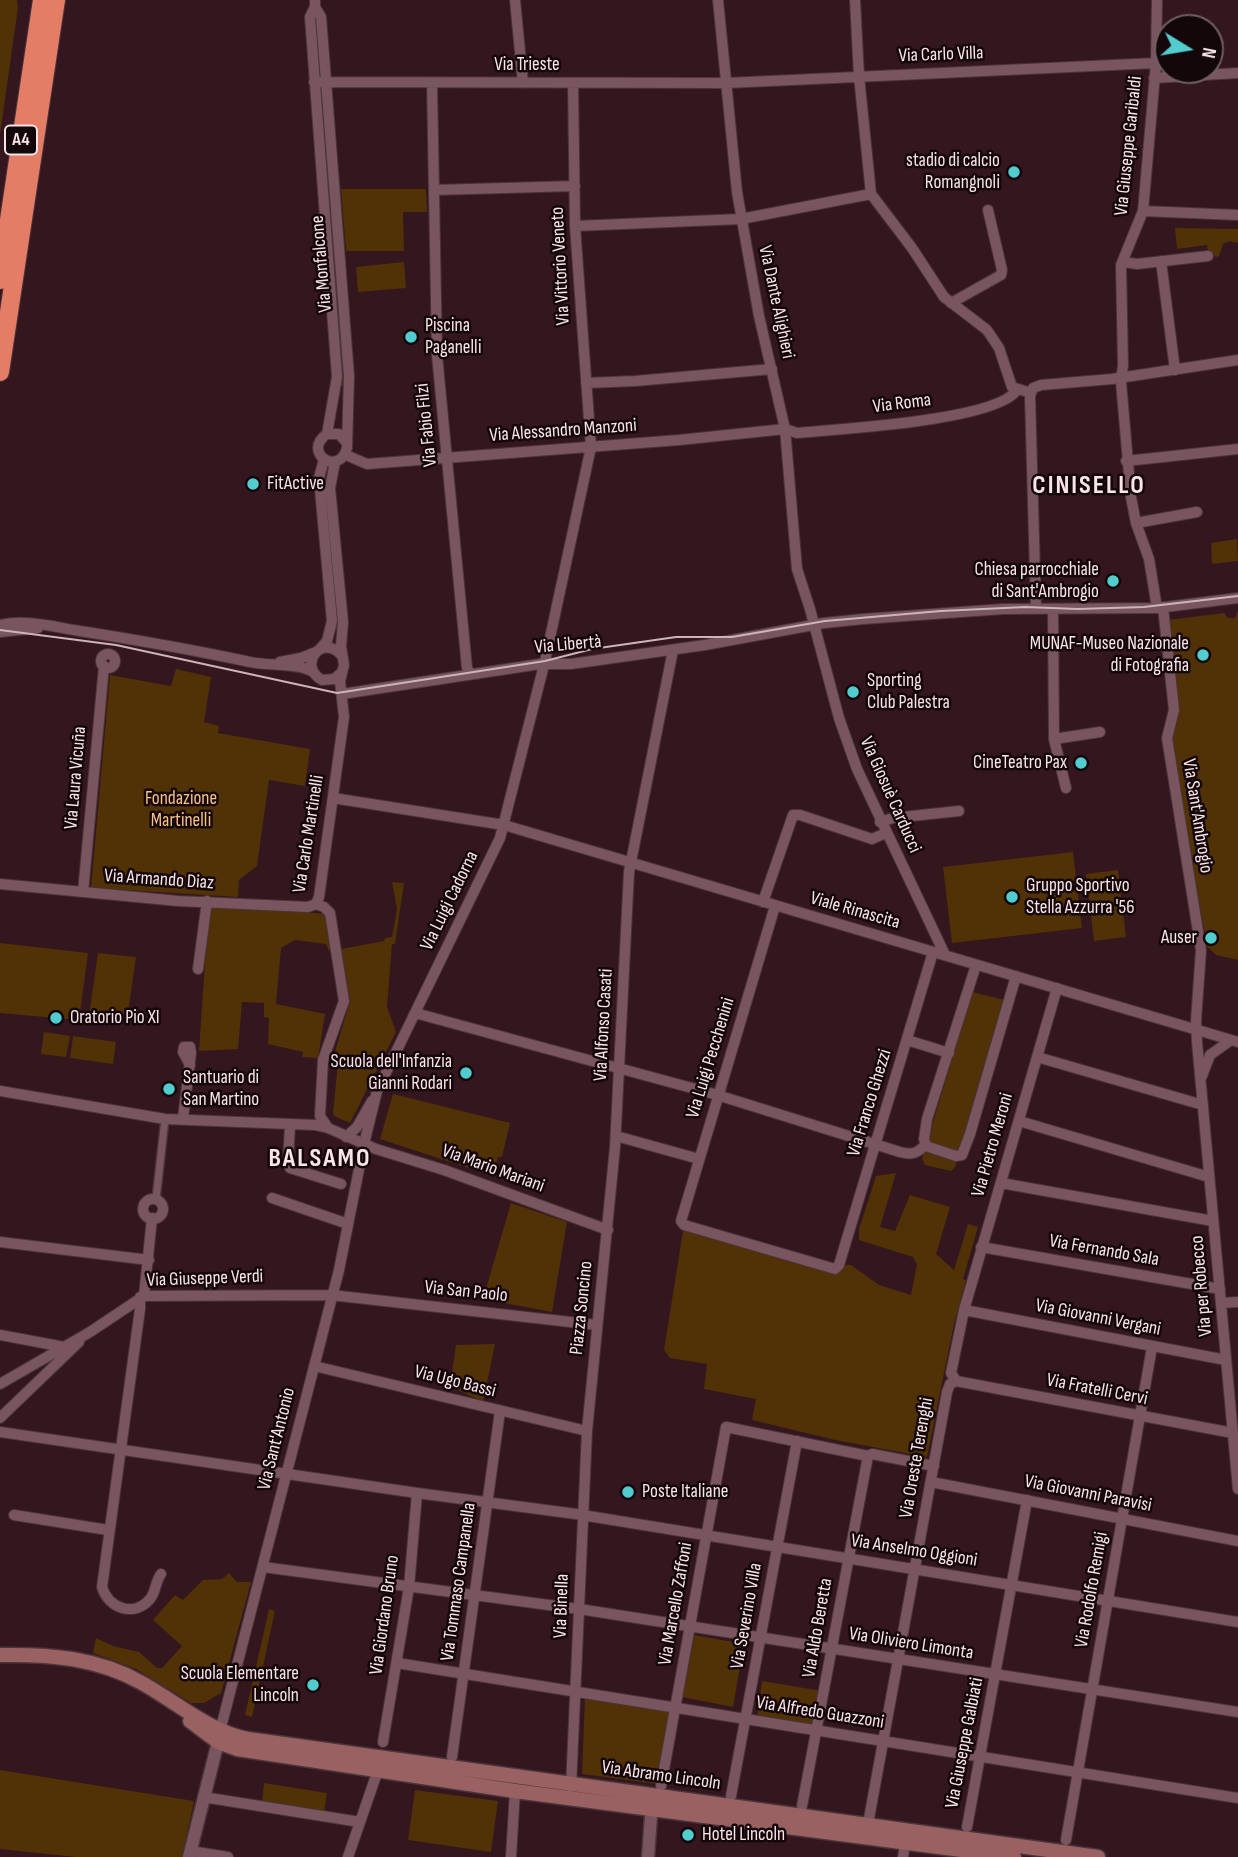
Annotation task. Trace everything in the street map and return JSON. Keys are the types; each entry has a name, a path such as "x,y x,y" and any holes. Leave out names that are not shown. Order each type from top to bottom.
{"highway":[{"name":"A4","path":"0,280 42,0"},
{"name":"A4","path":"0,372 55,0"}],"main road":[{"path":"0,1655 52,1656 96,1664 141,1682 219,1735"},
{"name":"Via Abramo Lincoln","path":"219,1735 237,1749 514,1791 570,1791 655,1797 868,1824 906,1836 1014,1857"},
{"name":"Via Abramo Lincoln","path":"219,1735 570,1791"},
{"name":"Via Abramo Lincoln","path":"655,1797 815,1831 906,1836 1098,1857"},
{"path":"815,1831 825,1828 855,1830 868,1824"}],"street":[{"path":"516,0 523,83"},
{"name":"Via Dante Alighieri","path":"718,0 731,148 741,219 785,429 796,564 814,625"},
{"path":"855,0 859,76 871,194 912,248 937,289 951,303 988,330 999,348 1010,383 1017,390 1031,393"},
{"name":"Via Monfalcone","path":"315,3 321,17 327,82 349,376 347,443"},
{"name":"Via Monfalcone","path":"315,3 310,17 337,377 327,434"},
{"name":"Via Carlo Villa","path":"727,83 1154,63"},
{"name":"Via Giuseppe Garibaldi","path":"1136,523 1126,461 1121,377 1123,262 1143,211 1154,78"},
{"name":"Via Trieste","path":"314,82 727,83"},
{"name":"Via Fabio Filzi","path":"432,83 437,355 467,668 474,674"},
{"name":"Via Vittorio Veneto","path":"545,664 591,447 575,226 573,83"},
{"path":"434,190 575,186"},
{"path":"575,226 741,219 871,194"},
{"path":"951,303 1001,275 988,210"},
{"path":"1143,211 1238,215"},
{"path":"1123,262 1132,264 1208,256"},
{"path":"1161,261 1175,370"},
{"path":"1238,360 1121,377 1041,385 1033,388 1031,393 1036,608 1160,608 1238,598"},
{"path":"586,383 772,369"},
{"name":"Via Roma","path":"785,429 797,433 892,425 959,414 1008,399 1017,390"},
{"name":"Via Alessandro Manzoni","path":"345,455 367,464 785,429"},
{"path":"0,625 27,623 71,629 262,664 304,667 320,679 338,677 344,660 341,646 343,622 330,488 335,462 345,455 347,443 339,434 327,434 318,444 320,455 335,462"},
{"path":"1126,461 1238,449"},
{"path":"313,672 311,661 327,641 332,621 319,478 324,459"},
{"path":"1136,523 1196,512"},
{"name":"Via Sant'Ambrogio","path":"1136,523 1149,559 1160,608 1174,710 1167,738 1201,950 1197,1031"},
{"name":"Via Libertà","path":"342,694 545,664 571,664 673,650 833,622 1036,608"},
{"path":"1053,610 1054,738 1066,788"},
{"name":"Via Giosuè Carducci","path":"814,625 842,726 880,822 946,956"},
{"path":"0,632 36,628 71,629"},
{"path":"262,664 334,649 344,660"},
{"name":"Via Alfonso Casati","path":"612,1189 630,862 673,650"},
{"name":"Via Luigi Cadorna","path":"364,1144 377,1091 500,838 545,664"},
{"name":"Via Laura Vicuña","path":"83,892 104,666"},
{"name":"Via Carlo Martinelli","path":"317,1120 323,1060 344,1001 330,913 316,904 319,900 344,721 340,681 342,671"},
{"path":"1054,738 1100,732"},
{"name":"Viale Rinascita","path":"333,798 504,825 1235,1041"},
{"path":"880,822 893,818 959,811"},
{"path":"763,902 793,815 872,839 886,833"},
{"name":"Via Armando Diaz","path":"0,884 178,901 310,907 316,904"},
{"path":"198,969 207,901"},
{"name":"Via Luigi Pecchenini","path":"681,1221 775,905"},
{"name":"Via Franco Ghezzi","path":"681,1221 684,1226 835,1269 839,1265 933,952"},
{"path":"415,1013 719,1096 911,1154 925,1145 927,1119 976,965"},
{"path":"925,1145 956,1156 962,1155 1016,976"},
{"name":"Via Pietro Meroni","path":"964,1310 1057,988"},
{"name":"Via per Robecco","path":"1197,1031 1238,1489"},
{"path":"907,1040 949,1053"},
{"path":"1200,1080 1210,1055 1235,1041"},
{"path":"1037,1057 1203,1105"},
{"path":"183,1118 190,1065"},
{"path":"0,1091 165,1119 290,1125 317,1120"},
{"path":"346,1136 357,1126 377,1091"},
{"path":"161,1574 152,1596 141,1606 126,1609 110,1602 103,1592 102,1578 108,1530 149,1261 152,1218 144,1213 144,1207 147,1201 156,1199 165,1119"},
{"name":"Via Mario Mariani","path":"317,1120 328,1128 364,1144 608,1230"},
{"path":"1018,1121 1209,1177"},
{"path":"290,1125 290,1168 341,1184"},
{"path":"616,1136 699,1159"},
{"name":"Via Sant'Antonio","path":"219,1735 314,1366 364,1144"},
{"path":"1001,1184 1213,1221"},
{"name":"Piazza Soncino","path":"587,1431 612,1189"},
{"path":"272,1198 348,1224"},
{"path":"0,1242 149,1261"},
{"name":"Via Fernando Sala","path":"981,1247 1220,1289"},
{"name":"Via Giuseppe Verdi","path":"0,1384 90,1332 142,1297 331,1295"},
{"name":"Via San Paolo","path":"331,1295 597,1325"},
{"path":"1221,1303 1238,1301"},
{"name":"Via Giovanni Vergani","path":"964,1310 1226,1360"},
{"name":"Via Oreste Terenghi","path":"868,1824 881,1741 947,1392 949,1385 956,1381 951,1373 964,1310"},
{"name":"Via Giuseppe Verdi","path":"0,1418 90,1332"},
{"path":"0,1335 64,1347"},
{"path":"37,1341 46,1347 44,1358"},
{"name":"Via Rodolfo Remigi","path":"1066,1840 1152,1347"},
{"name":"Via Ugo Bassi","path":"314,1366 429,1388 500,1411 587,1431"},
{"name":"Via Fratelli Cervi","path":"956,1381 1233,1433"},
{"name":"Via Tommaso Campanella","path":"452,1757 500,1411"},
{"name":"Via Marcello Zaffoni","path":"655,1797 675,1707 726,1427 797,1441"},
{"name":"Via Binella","path":"570,1791 587,1431"},
{"name":"Via Anselmo Oggioni","path":"0,1432 706,1534 1238,1622"},
{"path":"797,1441 934,1466"},
{"name":"Via Severino Villa","path":"731,1796 797,1441"},
{"name":"Via Aldo Beretta","path":"802,1806 868,1456"},
{"name":"Via Giovanni Paravisi","path":"931,1482 1238,1541"},
{"name":"Via Giordano Bruno","path":"383,1742 409,1587 417,1493"},
{"name":"Via Giuseppe Galbiati","path":"967,1827 1027,1500"},
{"path":"14,1515 108,1530"},
{"name":"Via Oliviero Limonta","path":"263,1567 579,1609 1238,1712"},
{"name":"Via Alfredo Guazzoni","path":"397,1663 1238,1798"},
{"path":"219,1735 189,1854 228,1857"},
{"path":"348,1857 378,1770"},
{"path":"511,1857 514,1791"},
{"path":"203,1797 360,1822"},
{"path":"648,1857 655,1797"},
{"path":"903,1857 906,1836"}],"green space":[{"path":"0,0 17,0 18,7 0,135"},
{"path":"319,94 323,94 344,386 341,386"},
{"path":"341,189 426,189 427,212 403,212 404,251 346,251"},
{"path":"1175,228 1238,229 1238,243 1230,241 1223,244 1219,256 1216,257 1208,252 1207,245 1177,249"},
{"path":"404,262 406,288 358,292 356,267"},
{"path":"1237,539 1238,561 1212,564 1211,543"},
{"path":"1238,611 1238,960 1216,955 1207,946 1170,737 1168,620 1224,613 1228,618 1235,618"},
{"name":"Fondazione Martinelli","path":"176,669 211,677 204,722 219,726 218,733 310,749 305,786 269,780 257,866 239,880 238,897 91,888 110,675 171,686"},
{"name":"Gruppo Sportivo Stella Azzurra '56","path":"1073,852 1082,928 952,943 943,867"},
{"path":"1118,870 1126,937 1094,941 1086,874"},
{"path":"392,882 404,883 395,944 392,944 387,1007 396,1032 350,1123 333,1113 338,1063 332,1062 350,1001 341,949 392,937 397,909"},
{"path":"209,903 325,914 333,953 330,953 326,944 295,940 281,948 276,1004 325,1014 318,1058 302,1057 303,1052 268,1044 269,1018 264,1017 264,1003 242,1002 238,1049 199,1051"},
{"path":"0,943 88,953 79,1020 0,1013"},
{"path":"98,953 136,957 127,1020 89,1015"},
{"path":"972,992 1005,1000 955,1167 951,1171 925,1165 922,1159"},
{"path":"44,1032 70,1036 66,1057 41,1054"},
{"path":"73,1036 116,1042 113,1064 70,1058"},
{"path":"393,1094 510,1123 502,1157 498,1157 493,1176 380,1139"},
{"path":"896,1173 880,1227 895,1231 910,1195 950,1207 936,1254 954,1270 968,1224 978,1227 963,1279 966,1280 954,1324 927,1457 835,1440 752,1420 756,1399 704,1389 707,1364 670,1358 664,1350 684,1225 832,1264 851,1265 879,1285 911,1295 917,1264 913,1257 859,1240 859,1229 876,1176"},
{"path":"511,1203 567,1222 552,1312 483,1299"},
{"path":"495,1344 483,1402 450,1386 456,1345"},
{"path":"229,1573 237,1582 251,1582 221,1693 204,1703 191,1703 136,1669 93,1653 96,1638 113,1646 139,1652 157,1668 162,1668 182,1646 153,1620 175,1595 183,1600 203,1580 222,1579"},
{"path":"269,1609 275,1611 252,1717 245,1715"},
{"path":"694,1635 744,1644 733,1707 682,1697"},
{"path":"762,1681 822,1691 816,1726 757,1717"},
{"path":"585,1696 672,1710 658,1784 582,1774"},
{"path":"0,1770 194,1801 182,1857 76,1857 0,1849"},
{"path":"264,1783 327,1793 324,1813 262,1803"},
{"path":"415,1790 498,1801 491,1852 408,1840"}],"tram line":[{"path":"0,630 116,645 337,693 545,661 592,649 676,637 732,637 825,621 941,611 1025,607 1144,607 1238,596"}],"place":[{"name":"stadio di calcio Romangnoli","path":"1014,172"},
{"name":"Piscina Paganelli","path":"411,337"},
{"name":"FitActive","path":"253,484"},
{"name":"Chiesa parrocchiale di Sant'Ambrogio","path":"1113,581"},
{"name":"MUNAF-Museo Nazionale di Fotografia","path":"1203,655"},
{"name":"Sporting Club Palestra","path":"853,692"},
{"name":"CineTeatro Pax","path":"1081,763"},
{"name":"Gruppo Sportivo Stella Azzurra '56","path":"1012,897"},
{"name":"Auser","path":"1211,938"},
{"name":"Oratorio Pio XI","path":"56,1018"},
{"name":"Scuola dell'Infanzia Gianni Rodari","path":"466,1073"},
{"name":"Santuario di San Martino","path":"169,1089"},
{"name":"Poste Italiane","path":"628,1492"},
{"name":"Scuola Elementare Lincoln","path":"313,1685"},
{"name":"Hotel Lincoln","path":"688,1835"}],"district":[{"name":"CINISELLO","path":"1089,486"},
{"name":"BALSAMO","path":"320,1159"}]}
